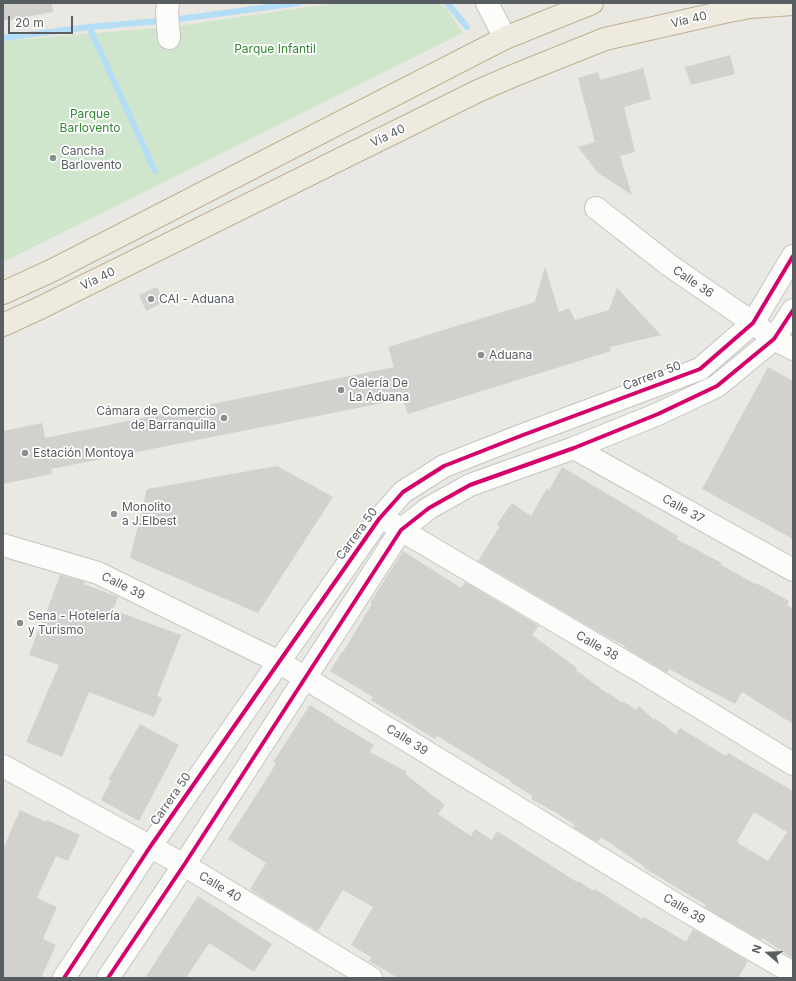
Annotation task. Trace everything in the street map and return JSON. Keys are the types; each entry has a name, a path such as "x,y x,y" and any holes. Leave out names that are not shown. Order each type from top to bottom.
{"highway":[{"path":"3,293 54,270 505,38 592,3"},
{"name":"Vía 40","path":"3,325 480,90 520,73 605,39 750,7 793,4"}],"street":[{"path":"487,3 505,38"},
{"path":"168,7 170,38"},
{"name":"Calle 36","path":"596,208 669,266 784,344"},
{"name":"Carrera 50","path":"64,978 150,847 279,662 381,517 403,492 444,466 700,369 753,323 793,256"},
{"path":"108,978 184,865 400,530 429,508 470,485 574,448 658,414 717,386 784,344 793,310"},
{"name":"Calle 37","path":"574,448 793,570"},
{"name":"Calle 38","path":"381,517 400,530 633,667 793,764"},
{"name":"Calle 39","path":"3,545 98,573 279,662 680,907 793,973"},
{"name":"Calle 40","path":"3,766 184,865 371,978"}],"green space":[{"name":"Parque Barlovento","path":"335,3 440,3 447,9 463,33 3,262 3,41 178,26"}],"building":[{"path":"3,3 52,3 53,12 3,21"},
{"path":"730,55 735,74 691,85 685,67"},
{"path":"643,68 651,99 624,107 635,152 620,156 632,195 598,173 578,147 595,142 578,78 598,72 600,80"},
{"path":"545,267 559,312 569,308 575,320 609,310 617,288 661,335 610,347 611,351 408,414 403,399 51,469 52,474 3,484 3,431 42,423 45,438 394,367 388,347 535,302"},
{"name":"CAI - Aduana","path":"157,287 164,302 146,311 139,295"},
{"path":"768,367 793,381 793,539 702,489"},
{"path":"277,466 333,497 258,613 130,558 147,489"},
{"path":"562,467 678,536 676,539 722,563 721,565 755,584 756,583 789,601 787,605 793,609 793,724 742,692 735,704 669,669 667,673 624,647 625,646 478,561 500,526 497,524 512,503 531,516 547,488 549,490"},
{"path":"403,551 461,588 465,582 539,626 532,635 577,668 576,670 622,703 623,701 636,710 639,706 654,720 655,718 676,734 680,728 726,756 728,753 793,791 793,958 762,938 761,940 704,907 706,905 644,868 645,867 601,837 597,842 574,828 575,825 531,799 533,796 510,782 511,781 437,736 435,739 371,700 373,697 330,671 372,604 370,603","holes":["754,812 787,832 768,861 737,841"]},
{"path":"60,575 85,582 84,584 118,597 113,610 181,635 157,696 162,698 154,717 89,692 62,757 26,742 59,665 29,655"},
{"path":"310,705 374,745 370,752 407,772 405,774 445,805 438,814 471,836 475,829 492,840 497,831 577,882 578,881 594,891 595,889 642,919 644,917 686,942 693,929 748,961 738,978 398,978 369,961 371,957 351,945 373,907 343,890 318,931 266,900 250,889 266,863 228,839 276,764 273,762"},
{"path":"140,724 179,745 139,821 101,800 111,781 108,780"},
{"path":"20,810 80,835 68,861 56,856 37,898 57,907 43,939 56,945 41,978 3,978 3,849"},
{"path":"198,896 272,944 254,972 209,943 186,978 145,978"}],"waterway":[{"path":"3,38 89,27 172,20 299,3"},
{"path":"447,3 467,27"},
{"path":"89,27 155,171"}],"cycle path":[{"path":"64,978 150,847 279,662 379,519 403,492 444,466 700,369 753,323 793,256"},
{"path":"108,978 184,865 401,530 429,508 470,485 574,448 658,414 717,386 774,339 793,310"}],"place":[{"name":"Cancha Barlovento","path":"53,158"},
{"name":"CAI - Aduana","path":"151,299"},
{"name":"Aduana","path":"481,355"},
{"name":"Galería De La Aduana","path":"341,390"},
{"name":"Cámara de Comercio de Barranquilla","path":"224,418"},
{"name":"Estación Montoya","path":"25,453"},
{"name":"Monolito a J.Elbest","path":"114,514"},
{"name":"Sena - Hotelería y Turismo","path":"20,623"}],"park label":[{"name":"Parque Infantil","path":"275,49"}]}
